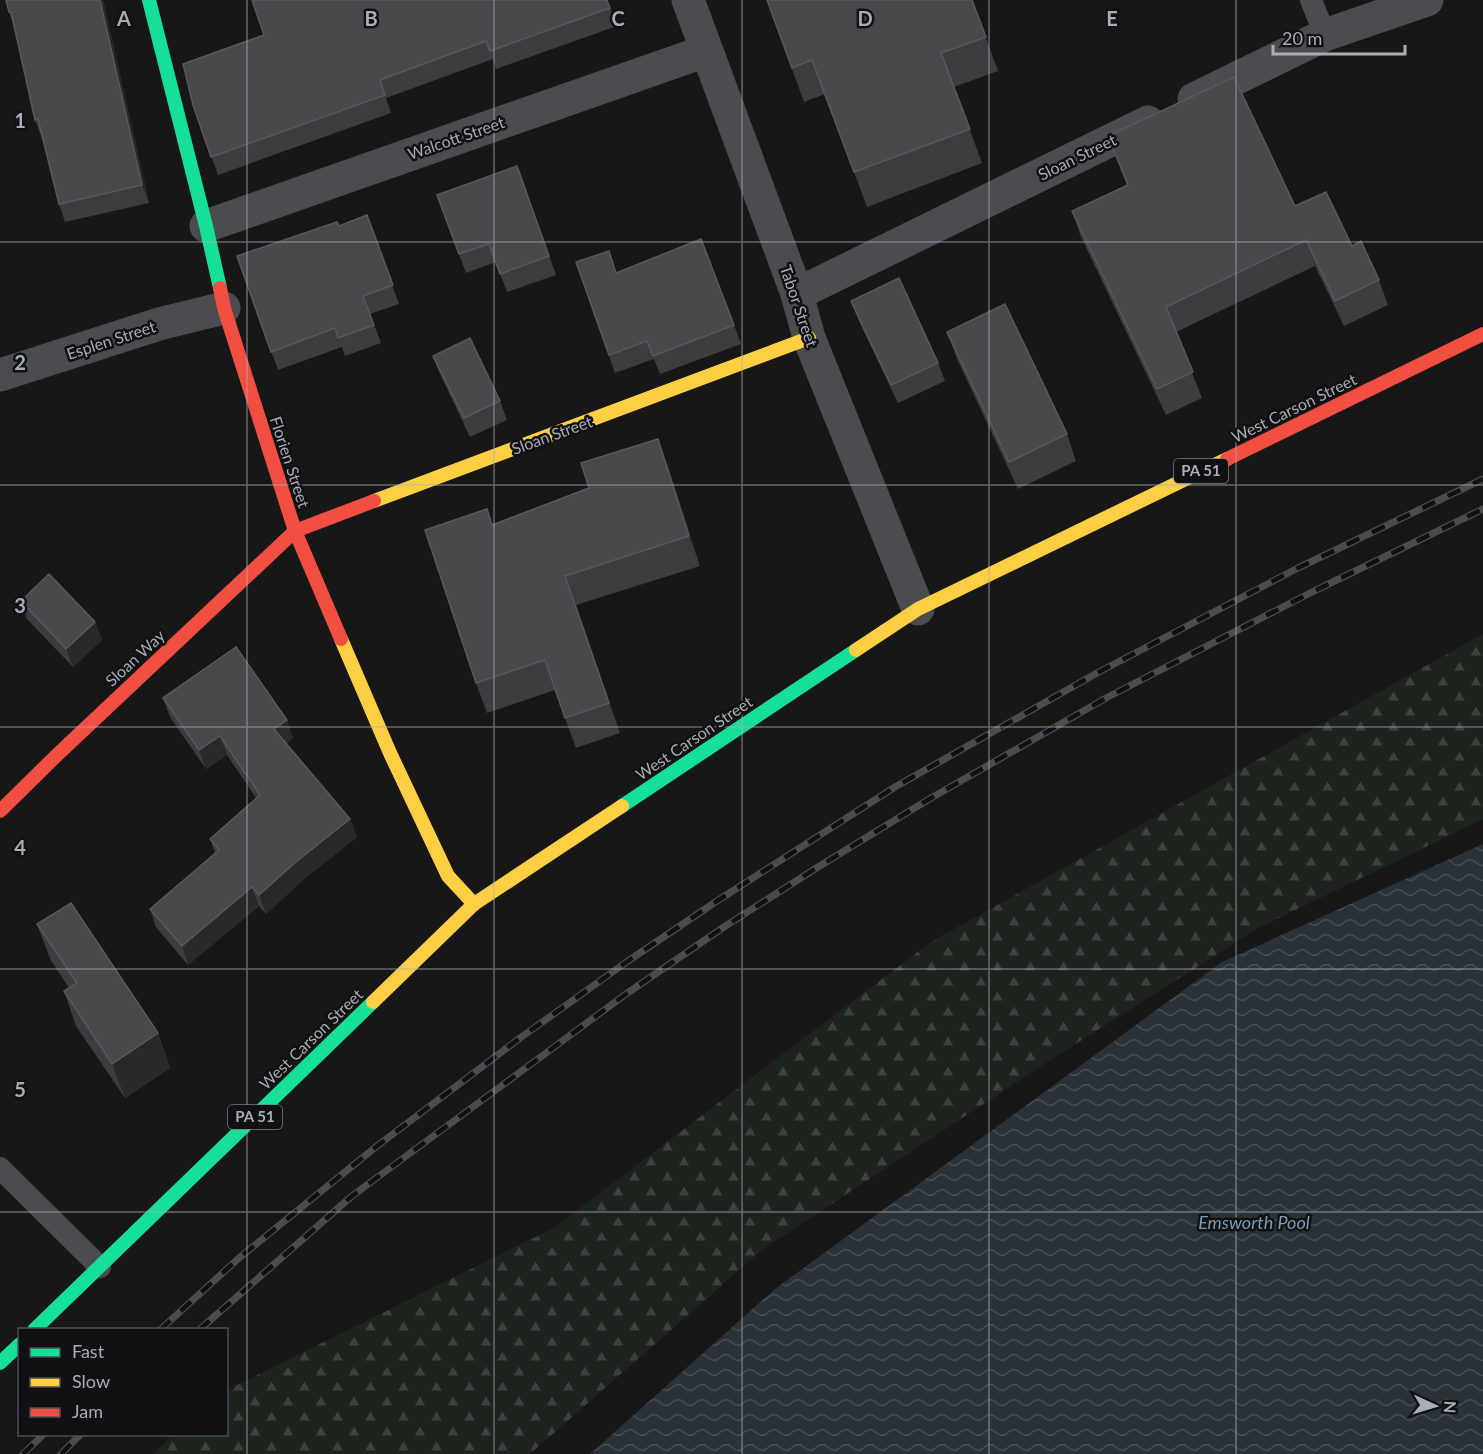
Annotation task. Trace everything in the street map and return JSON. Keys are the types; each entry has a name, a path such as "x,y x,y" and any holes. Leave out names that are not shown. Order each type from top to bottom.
{"street":[{"name":"Florien Street","path":"149,0 206,226 224,308 295,531 390,753 448,876 474,904"},
{"name":"Tabor Street","path":"688,0 797,294 809,338 918,609"},
{"name":"Sloan Street","path":"797,294 1325,35 1427,0"},
{"name":"Walcott Street","path":"206,226 705,51"},
{"name":"Esplen Street","path":"0,375 159,324 224,308"},
{"name":"West Carson Street","path":"35,1328 474,904 918,609 1483,334"},
{"name":"Sloan Street","path":"295,531 809,338"},
{"name":"Sloan Way","path":"0,811 295,531"},
{"path":"0,1363 18,1346"}],"lane":[{"path":"1311,0 1325,35"},
{"path":"0,1168 100,1267"}],"green space":[{"path":"1483,634 1483,819 1262,926 1058,1055 763,1249 530,1454 153,1454 171,1436 228,1436 228,1390 552,1229 931,942"}],"water":[{"name":"Emsworth Pool","path":"1483,844 1483,1454 590,1454 775,1289 1222,962"}],"building":[{"path":"6,0 100,0 142,185 59,204 38,119 35,120 11,12 9,12"},
{"path":"252,0 607,0 610,8 490,51 486,41 380,80 385,95 211,157 193,105 183,64 264,35"},
{"path":"767,0 972,0 986,37 941,53 970,129 854,172 812,60 792,68"},
{"path":"1234,77 1295,206 1326,192 1352,246 1361,241 1379,280 1335,301 1306,240 1166,307 1193,372 1157,389 1072,211 1128,185 1108,136"},
{"path":"517,166 549,256 500,274 489,244 459,254 437,195"},
{"path":"367,215 393,285 363,296 374,325 338,338 335,328 271,352 237,256 337,222 339,226"},
{"path":"701,239 734,325 653,356 647,341 609,355 576,262 609,251 616,273"},
{"path":"899,278 938,363 891,385 851,301"},
{"path":"1005,304 1067,434 1009,462 947,332"},
{"path":"470,338 500,401 464,418 433,356"},
{"path":"658,439 689,536 565,576 609,703 565,718 545,660 476,683 425,530 487,509 492,525 589,488 581,463"},
{"path":"49,574 95,622 66,649 21,601"},
{"path":"236,647 287,720 274,729 350,819 259,895 252,887 182,946 150,909 219,850 210,839 260,795 220,736 199,750 163,698"},
{"path":"71,903 158,1033 112,1064 64,991 77,983 37,924"}],"railway":[{"path":"162,1328 239,1258 377,1146 520,1038 717,901 895,787 1097,673 1298,568 1483,479"},
{"path":"201,1328 352,1196 626,994 724,927 931,798 1106,698 1310,593 1483,509"},
{"path":"23,1454 42,1436"},
{"path":"61,1454 79,1436"}],"traffic: fast":[{"path":"149,0 220,288"},
{"path":"622,806 856,650"},
{"path":"36,1328 373,1002"},
{"path":"0,1363 18,1346"}],"traffic: slow":[{"path":"374,501 809,338"},
{"path":"856,650 918,609 1227,459"},
{"path":"341,639 390,753 448,876 474,904"},
{"path":"373,1002 474,904 622,806"}],"traffic: jam":[{"path":"220,288 224,308 295,531 341,639"},
{"path":"1227,459 1483,334"},
{"path":"0,811 295,531 374,501"}]}
